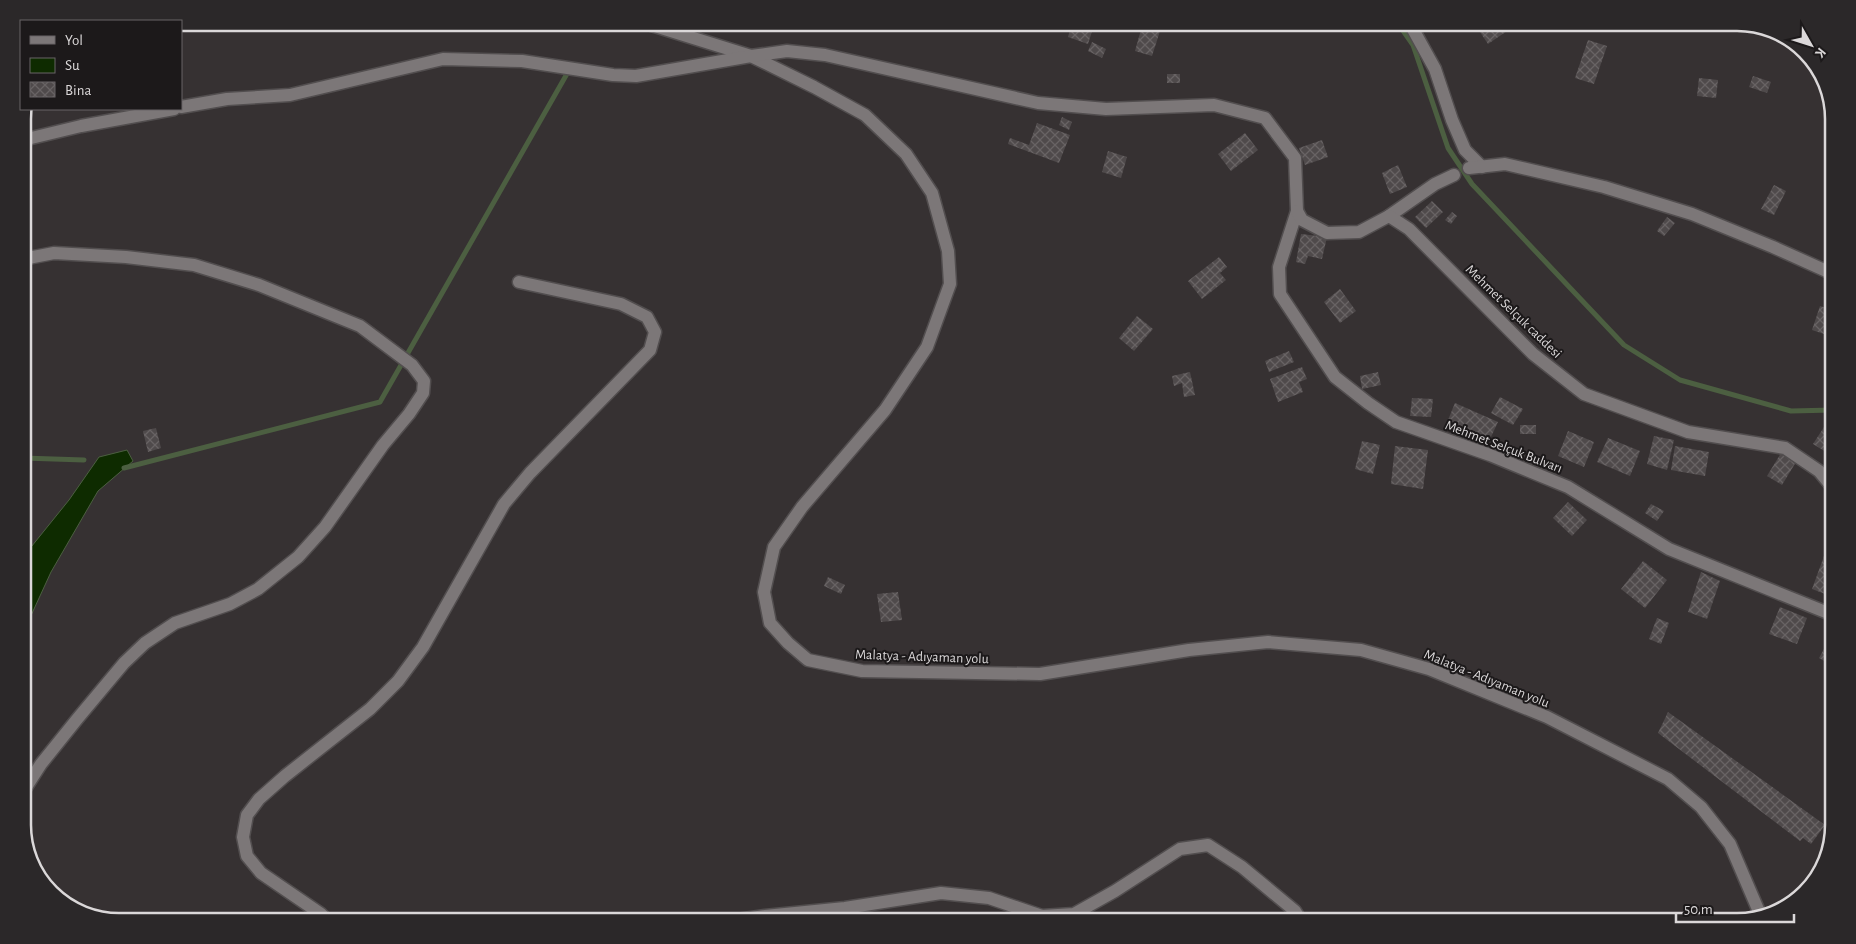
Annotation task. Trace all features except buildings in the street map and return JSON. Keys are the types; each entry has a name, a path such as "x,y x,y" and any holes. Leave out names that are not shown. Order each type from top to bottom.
{"main road":[{"name":"Malatya - Adıyaman yolu","path":"671,31 752,56 865,115 906,154 932,193 948,250 950,284 927,347 885,410 802,507 774,547 764,592 770,623 808,660 862,671 1040,674 1189,650 1268,642 1361,650 1421,666 1547,718 1668,778 1701,807 1730,844 1758,910"},
{"path":"1415,31 1435,69 1452,120 1465,150 1476,167 1505,164 1613,190 1692,214 1825,270"},
{"name":"Mehmet Selçuk Bulvarı","path":"182,107 226,99 290,95 443,60 522,61 613,75 636,76 787,51 825,55 1038,103 1106,109 1214,106 1265,118 1295,158 1297,211 1279,267 1280,294 1335,378 1396,422 1490,455 1568,487 1669,549 1825,611"},
{"path":"31,138 81,126 169,110"},
{"path":"1297,211 1302,220 1327,233 1359,232 1390,216 1435,184 1454,175"},
{"name":"Mehmet Selçuk caddesi","path":"1390,216 1409,229 1533,354 1584,394 1688,432 1786,448 1819,471 1825,478"},
{"path":"31,257 54,253 126,257 194,265 260,285 360,326 412,365 424,381 423,393 409,414 383,444 325,527 298,557 258,589 230,604 175,623 145,642 78,718 31,780"},
{"path":"320,913 261,873 246,856 242,836 247,815 259,799 285,776 349,727 398,681 424,648 504,504 530,472 650,350 655,332 647,317 621,304 518,282"},
{"path":"1076,913 1115,891 1180,849 1208,845 1242,867 1296,913"},
{"path":"795,913 845,908 941,893 989,898 1033,913"}],"water":[{"path":"127,450 133,461 98,491 51,572 31,616 31,547 69,500 99,457"}],"waterway":[{"path":"1403,31 1413,45 1448,148 1472,184 1624,345 1680,380 1791,411 1825,410"},
{"path":"124,468 380,402 568,72"},
{"path":"31,458 84,460"}]}
